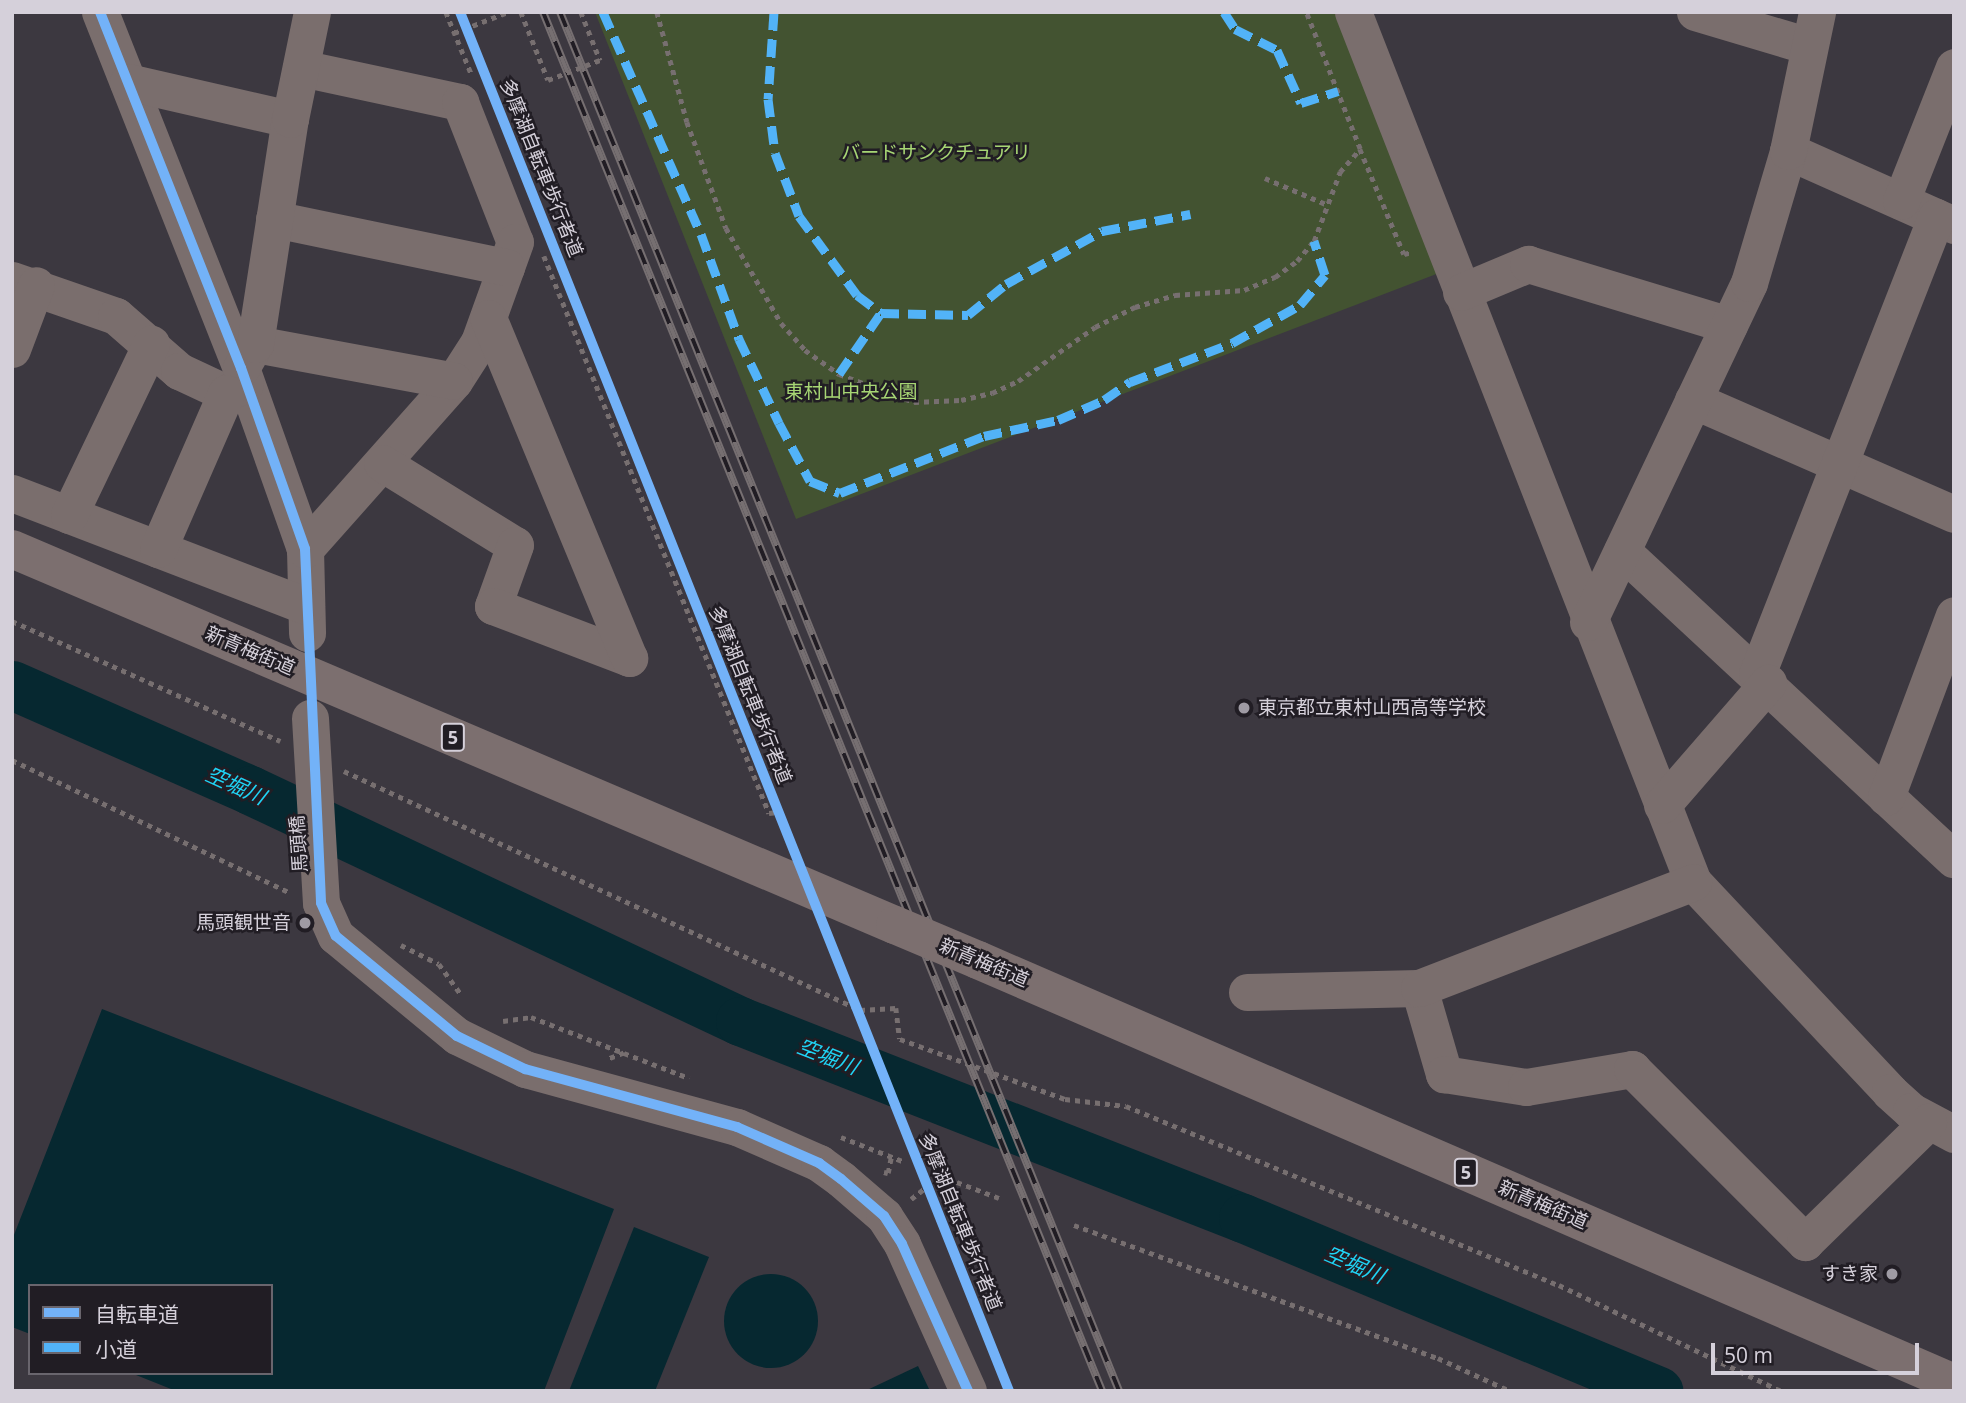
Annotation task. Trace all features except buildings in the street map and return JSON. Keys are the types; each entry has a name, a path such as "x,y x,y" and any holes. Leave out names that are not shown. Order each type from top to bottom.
{"main road":[{"name":"新青梅街道","path":"12,550 978,960 1954,1383"}],"street":[{"path":"12,493 158,549 306,620 305,549 242,372 100,12"},
{"path":"158,549 242,372 274,219 290,119 312,12"},
{"path":"1588,622 1749,283 1788,151 1813,29 1695,12"},
{"path":"1362,15 1461,292 1588,622 1693,882 1890,1092 1941,1128 1805,1242 1632,1069 1526,1087 1444,1074 1419,988"},
{"path":"1901,201 1954,67"},
{"path":"301,68 460,102 515,242 479,342 454,382 305,549"},
{"path":"128,82 290,119"},
{"path":"1662,805 1762,678 1838,463 1945,221 1788,151"},
{"path":"274,219 506,267"},
{"path":"1461,292 1528,264 1729,325"},
{"path":"12,349 24,282 116,316 151,344 179,372 242,372 454,382"},
{"path":"382,463 515,545 493,606 629,659 488,318"},
{"path":"69,515 151,344"},
{"path":"1693,400 1954,514"},
{"path":"1622,551 1762,678 1954,859"},
{"path":"1886,797 1954,615"},
{"name":"馬頭橋","path":"310,718 321,903 336,936 457,1036 525,1069 737,1127 819,1163 884,1216 902,1244 968,1391"},
{"path":"1247,992 1419,988 1693,882"}],"path":[{"path":"446,12 475,84"},
{"path":"454,33 508,12"},
{"path":"521,12 548,80 600,60 581,12"},
{"path":"657,12 687,122 726,228 781,323 805,350 839,374 914,402 961,400 992,393 1018,381 1095,327 1135,307 1175,295 1244,290 1275,277 1314,241 1340,172 1360,149"},
{"path":"1306,12 1404,254 1443,244"},
{"path":"1265,178 1328,205"},
{"path":"12,621 312,768 861,1015 896,1007 900,1039 1065,1099 1126,1106 1559,1285 1781,1391"},
{"path":"855,998 861,1015"},
{"path":"888,1173 891,1157"},
{"path":"957,1182 999,1198"},
{"path":"1074,1225 1438,1358 1510,1391"}],"green space":[{"name":"東村山中央公園","path":"595,12 1339,12 1439,273 796,519"}],"water":[{"path":"102,1009 614,1209 544,1391 176,1391 136,1375 273,1375 273,1284 28,1284 28,1333 12,1327 12,1240"},
{"path":"634,1227 709,1257 655,1391 569,1391"},
{"path":"771,1274 789,1278 804,1288 814,1303 818,1321 814,1339 804,1354 789,1364 771,1368 753,1364 738,1354 728,1339 724,1321 728,1303 738,1288 753,1278"},
{"path":"918,1366 930,1391 865,1391"}],"waterway":[{"name":"空堀川","path":"12,685 250,790 740,1021 1243,1218 1658,1391"}],"railway":[{"path":"543,12 1102,1391"},
{"path":"560,12 1119,1391"}],"marked path":[{"path":"603,12 701,234 739,339 779,423 810,481 840,493 984,436 1058,420 1104,400 1130,382 1232,343 1300,305 1325,275 1314,241"},
{"path":"774,12 768,99 775,153 799,216 857,295 881,313 968,315 1006,284 1102,231 1190,214"},
{"path":"1224,12 1235,29 1277,50 1301,103 1338,91"},
{"path":"839,374 881,313"}],"cycle path":[{"path":"100,12 241,368 305,549 321,903 336,936 457,1036 525,1069 737,1127 819,1163 884,1216 902,1244 968,1391"},
{"name":"多摩湖自転車歩行者道","path":"460,12 1009,1391"}],"place":[{"name":"東京都立東村山西高等学校","path":"1244,708"},
{"name":"馬頭観世音","path":"305,923"},
{"name":"すき家","path":"1892,1274"}],"park label":[{"name":"バードサンクチュアリ","path":"936,153"}]}
